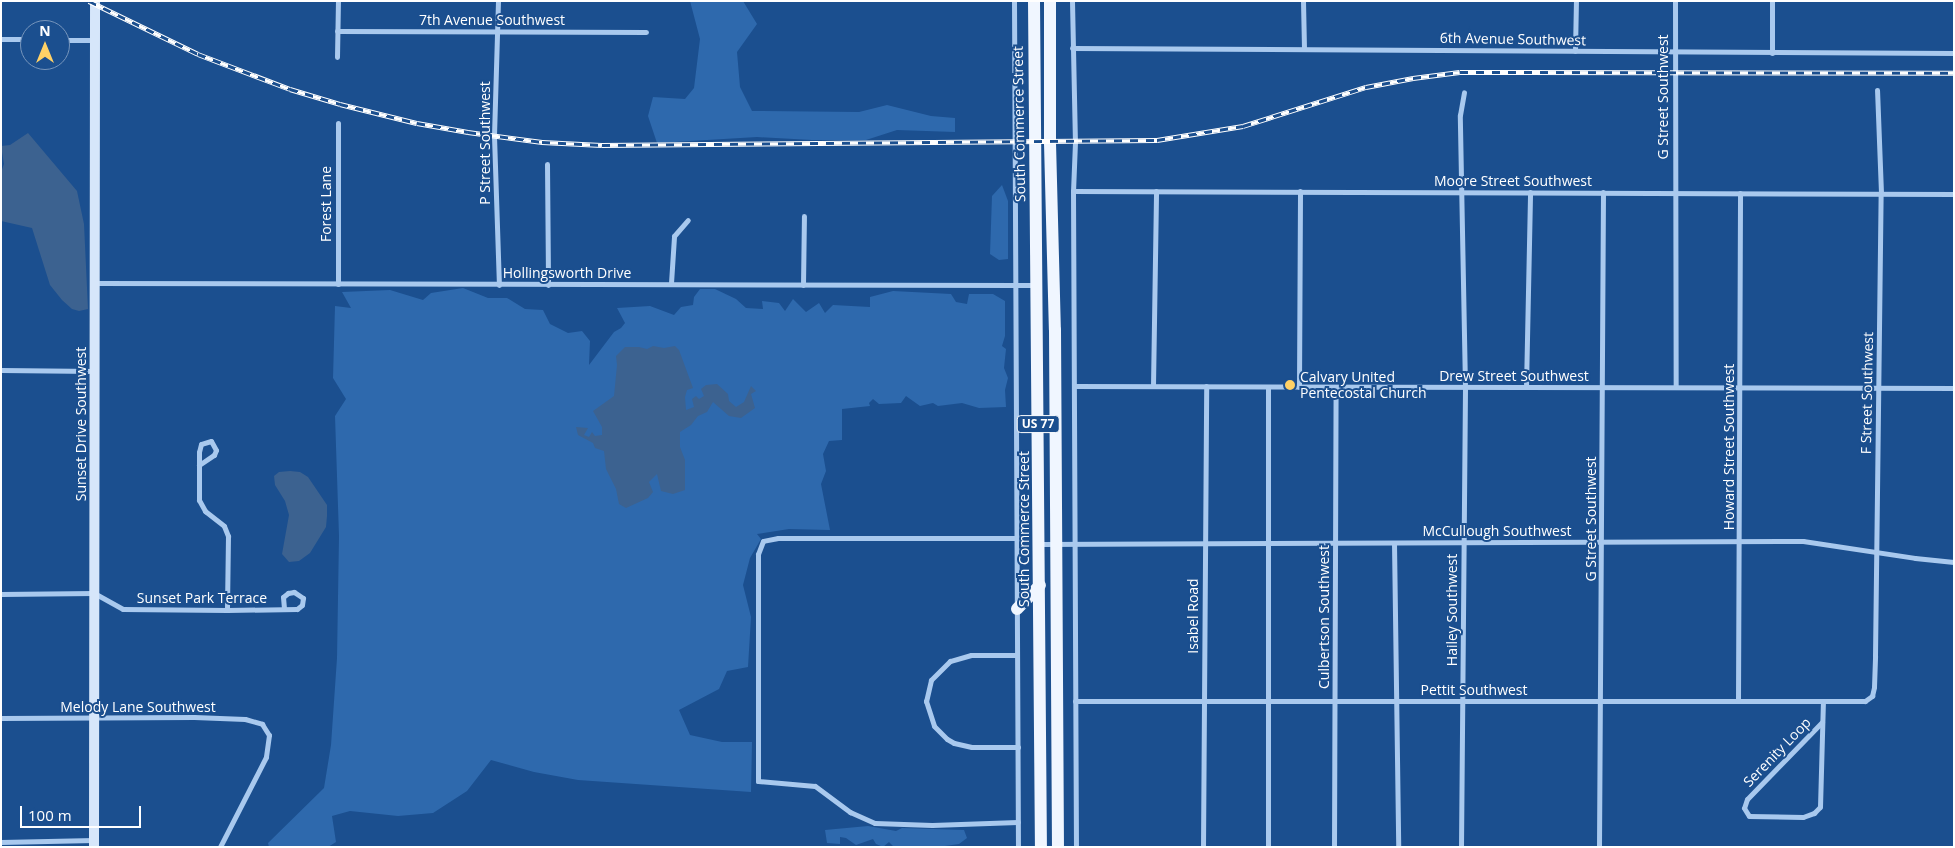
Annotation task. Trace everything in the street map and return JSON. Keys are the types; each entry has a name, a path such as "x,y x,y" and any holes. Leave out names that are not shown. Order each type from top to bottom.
{"main road":[{"name":"South Commerce Street","path":"1034,1 1033,143 1037,285 1042,847"},
{"name":"US 77","path":"1050,1 1050,143 1055,330 1058,847"},
{"path":"1037,285 1042,289 1047,302 1048,318 1055,330"},
{"path":"1017,609 1040,585"}],"street":[{"name":"Sunset Drive Southwest","path":"94,844 95,1"},
{"path":"337,57 338,1"},
{"name":"P Street Southwest","path":"498,1 494,136 498,285"},
{"path":"1014,1 1018,847"},
{"path":"1072,1 1076,847"},
{"path":"1303,1 1304,48"},
{"path":"1575,51 1576,1"},
{"name":"G Street Southwest","path":"1674,1 1676,388"},
{"path":"1772,1 1772,53"},
{"name":"7th Avenue Southwest","path":"337,31 646,32"},
{"path":"1,39 20,39"},
{"path":"70,40 95,40"},
{"name":"6th Avenue Southwest","path":"1072,48 1304,48 1674,53 1954,53"},
{"name":"F Street Southwest","path":"1872,696 1877,552 1881,193 1877,90"},
{"name":"Hailey Southwest","path":"1461,847 1465,387 1460,115 1464,92"},
{"name":"Forest Lane","path":"338,123 338,284"},
{"path":"547,164 548,286"},
{"name":"Moore Street Southwest","path":"1073,191 1954,194"},
{"path":"1153,386 1156,191"},
{"path":"1299,387 1300,191"},
{"path":"1526,388 1530,192"},
{"name":"G Street Southwest","path":"1599,847 1603,192"},
{"name":"Howard Street Southwest","path":"1738,701 1740,193"},
{"path":"803,285 804,216"},
{"path":"671,283 674,236 688,220"},
{"name":"Hollingsworth Drive","path":"96,283 548,286 671,283 1037,285"},
{"path":"1,370 95,371"},
{"name":"Drew Street Southwest","path":"1074,386 1954,388"},
{"name":"Isabel Road","path":"1203,847 1206,386"},
{"path":"1268,386 1268,847"},
{"name":"Culbertson Southwest","path":"1334,847 1336,387"},
{"path":"199,465 214,455 216,450 211,441 202,444 199,465 199,500 205,512 224,526 228,536 227,610"},
{"path":"1017,538 778,538 763,541 758,548 758,781 815,786 850,812 867,820 908,825 1018,822"},
{"name":"McCullough Southwest","path":"1039,544 1803,541 1954,562"},
{"path":"1394,543 1398,847"},
{"path":"1,594 94,594"},
{"name":"Sunset Park Terrace","path":"94,594 123,609 284,609"},
{"path":"1017,655 972,655 950,661 931,680 926,701 934,726 954,743 972,747 1018,747"},
{"name":"Pettit Southwest","path":"1075,701 1865,701 1872,696"},
{"name":"Serenity Loop","path":"1822,701 1822,722 1820,807 1814,813 1803,818 1749,816 1744,808 1747,798 1822,722"},
{"name":"Melody Lane Southwest","path":"1,718 245,719 262,724 269,734 266,758 220,847"},
{"path":"1,842 94,844"}],"shaded area":[{"path":"690,1 743,1 757,24 737,52 740,87 752,111 859,112 887,105 931,116 955,118 955,132 897,130 866,140 757,137 657,143 648,116 653,97 685,99 694,88 700,39"},
{"path":"28,133 77,191 84,224 88,309 79,311 72,309 50,285 32,228 1,221 1,172 4,164 1,146 10,145"},
{"path":"1002,185 1008,201 1008,259 999,260 990,254 992,196"},
{"path":"463,288 488,298 507,298 525,309 543,310 550,324 568,333 582,331 590,341 589,365 614,332 625,323 617,308 650,306 674,315 681,307 693,305 694,297 700,289 715,289 736,299 746,308 763,309 762,301 779,303 785,311 793,299 806,312 819,303 825,313 833,305 870,307 870,297 893,291 951,294 956,302 967,304 969,294 993,294 1005,301 1005,336 1002,346 1006,349 1004,368 1008,378 1005,390 1006,407 979,408 962,403 938,406 933,403 920,406 906,396 901,403 879,404 873,399 869,403 870,406 842,409 842,440 829,441 823,454 826,471 821,484 830,530 789,529 757,534 761,539 750,558 743,585 751,617 748,667 727,671 719,689 679,710 690,735 722,742 752,742 751,792 578,780 534,772 491,760 467,791 433,813 398,816 350,811 332,816 336,842 328,847 269,847 268,843 324,788 331,745 337,658 339,536 335,416 346,399 333,378 335,306 351,308 342,292 390,290 423,300 431,293"},
{"path":"653,346 664,348 675,346 679,350 693,388 687,390 685,397 686,410 694,407 692,399 696,396 699,399 704,396 701,389 706,385 717,384 728,394 729,401 736,407 744,402 751,386 756,391 751,394 755,408 741,418 729,416 713,402 707,412 698,416 691,425 680,432 680,447 685,460 685,490 673,494 661,491 657,474 649,482 653,492 648,498 626,508 619,504 616,489 606,469 604,451 595,448 593,443 578,435 576,427 588,428 584,435 589,437 592,432 595,436 602,435 602,427 593,411 614,396 616,356 625,347 647,349"},
{"path":"279,472 300,472 308,477 327,505 327,516 326,527 310,553 299,561 289,562 282,554 289,515 285,501 275,485 274,476"},
{"path":"868,826 896,831 902,828 964,830 967,838 959,844 945,846 894,847 889,842 883,847 876,844 873,839 856,845 846,838 840,837 840,844 827,843 825,830"}],"railway":[{"path":"89,1 198,54 290,89 340,104 417,123 468,132 542,142 602,145 1157,140 1243,126 1366,87 1460,72 1954,73"}],"place":[{"name":"Calvary United Pentecostal Church","path":"1290,385"}]}
